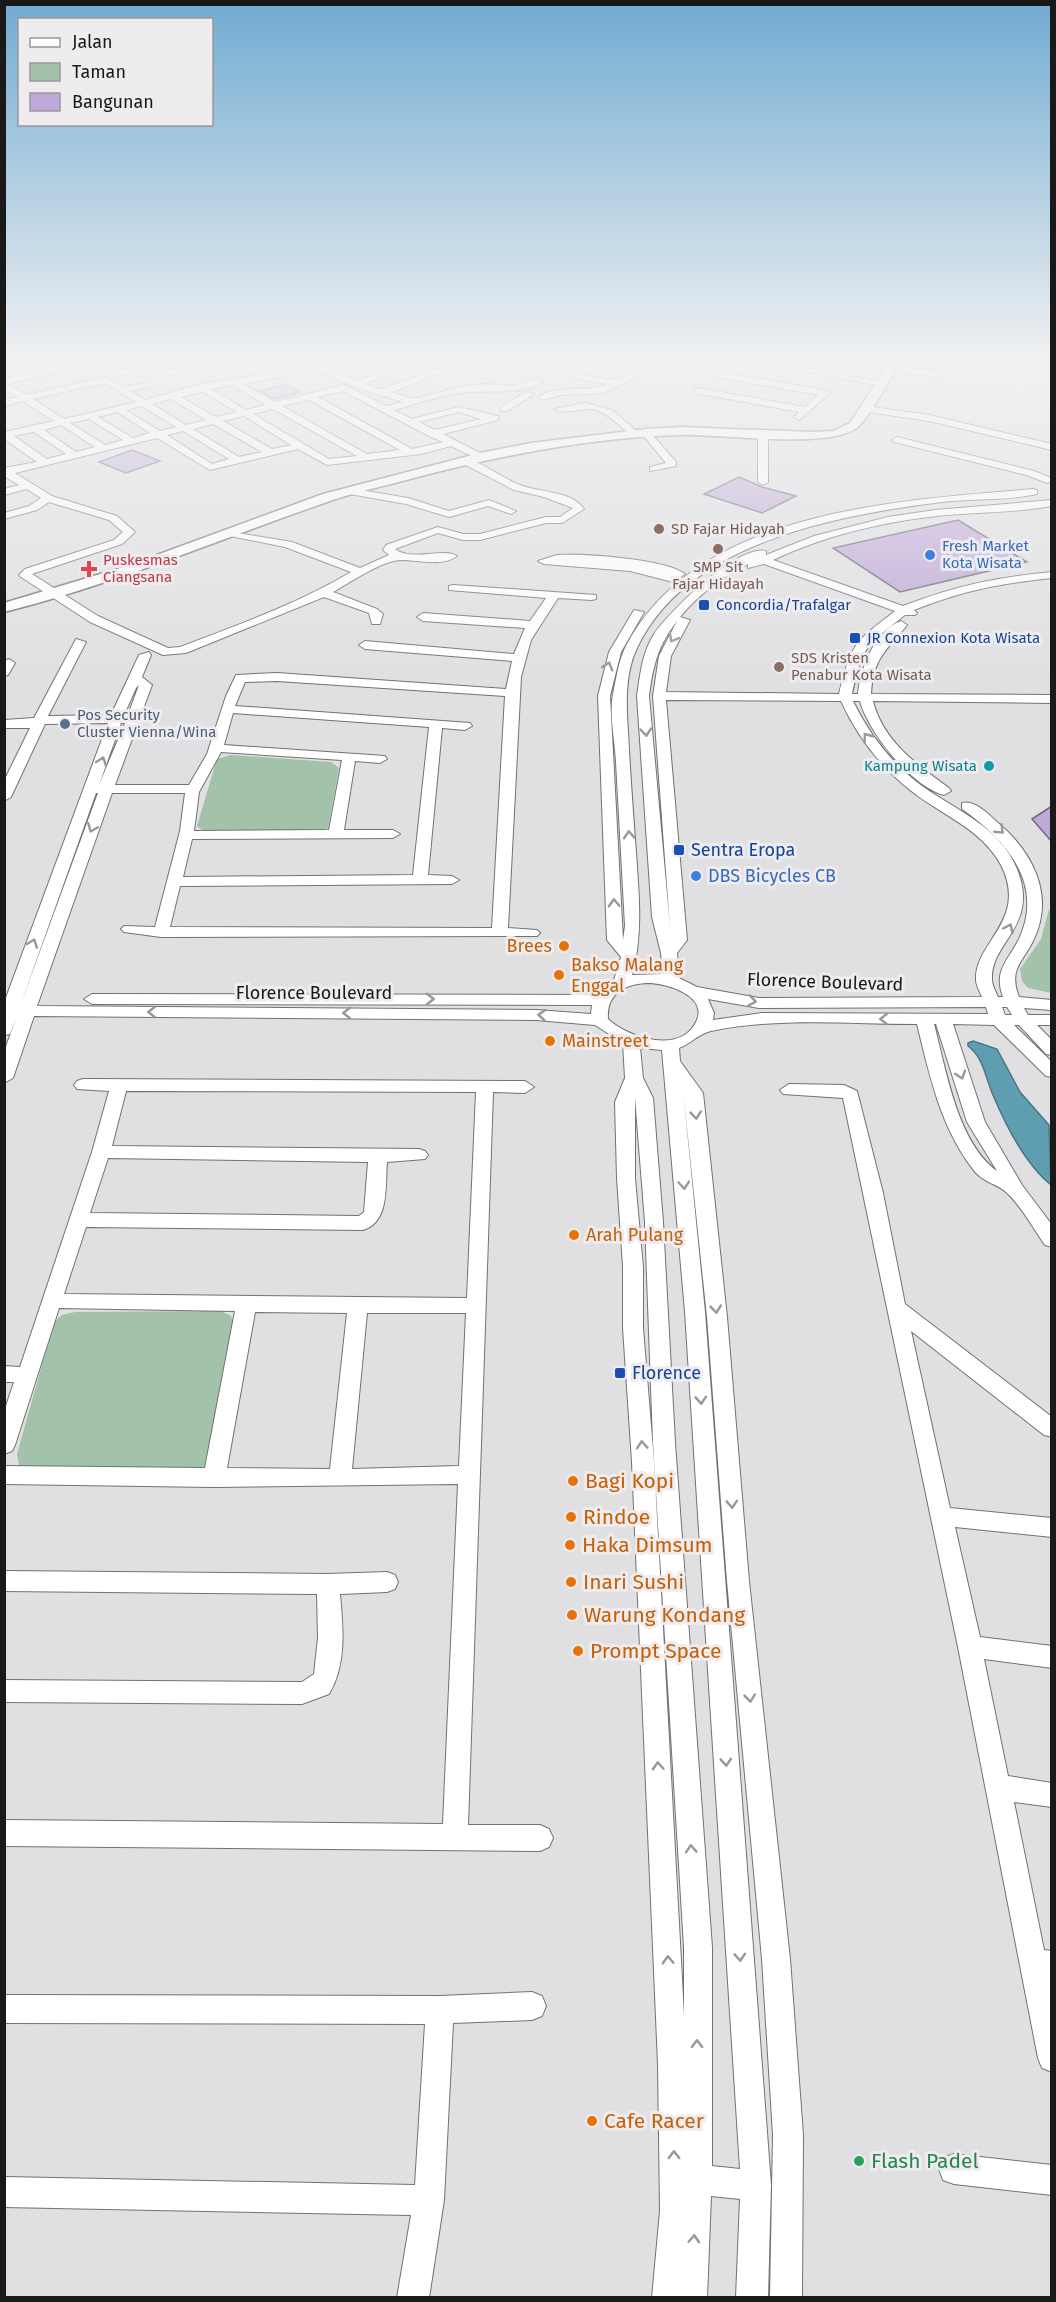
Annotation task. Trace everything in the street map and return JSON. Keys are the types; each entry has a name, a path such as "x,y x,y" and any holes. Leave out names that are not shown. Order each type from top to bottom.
{"main road":[{"path":"4,608 132,569 348,491 453,464"}],"street":[{"path":"7,470 38,464"},
{"path":"206,464 210,467 222,464"},
{"path":"473,464 518,488 547,494 576,505 579,509 562,520 546,520 480,537 463,537 438,530 430,525 451,514 489,503 511,511"},
{"path":"654,469 670,464"},
{"path":"763,464 763,482"},
{"path":"966,464 1044,492"},
{"path":"7,470 27,486 48,498 113,518 130,532 118,542 25,573 25,575 50,594 94,620 167,652 182,650 260,621 397,556 428,559 451,556"},
{"path":"4,492 27,486"},
{"path":"348,491 408,501 451,514"},
{"path":"669,953 680,940 659,701 661,663 688,608 766,555 802,537 896,513 1044,492"},
{"path":"671,980 669,953 660,917 644,678 659,636 688,608 707,584 725,571 766,555 873,523 1044,492"},
{"path":"629,956 615,940 605,675 620,638 651,597 725,551 808,523 856,512 944,498 1044,492"},
{"path":"4,516 33,508 48,498"},
{"path":"397,556 389,550 390,547 438,530"},
{"path":"229,533 288,544 360,572"},
{"path":"802,537 822,537"},
{"path":"766,555 917,615"},
{"path":"680,577 630,568 544,561 556,559 623,562 707,584"},
{"path":"1052,575 984,584 944,594 904,610 862,643 854,658 846,702 861,731 895,769 915,787 980,830 997,848 1009,867 1015,886 1016,904 1007,934 988,961 984,980 998,1019 1052,1072"},
{"path":"622,981 629,956 633,926 621,716 621,677 638,633 650,614 680,577"},
{"path":"1052,582 998,588 968,595 917,615 886,637 874,651 865,672 866,702 871,718 889,748 930,782 992,823 1019,850 1028,867 1035,888 1037,908 1027,939 1008,965 1006,981 1020,1019 1052,1050"},
{"path":"453,588 592,597"},
{"path":"324,592 373,611 377,614 376,621"},
{"path":"500,932 512,693 516,658 532,625 555,594"},
{"path":"423,617 532,625"},
{"path":"620,638 638,633"},
{"path":"4,797 35,724 80,642"},
{"path":"365,645 516,658"},
{"path":"4,1078 25,964 98,793 123,723 133,683 145,655"},
{"path":"161,932 172,882 186,835 193,793 216,748 237,680 246,676 512,693"},
{"path":"659,701 866,702 1052,699"},
{"path":"866,702 1052,708"},
{"path":"605,708 621,716"},
{"path":"228,709 465,726"},
{"path":"4,724 123,723"},
{"path":"420,880 436,724"},
{"path":"216,748 380,759"},
{"path":"336,832 349,757"},
{"path":"98,793 193,793"},
{"path":"186,835 336,832 393,834"},
{"path":"172,882 293,879 452,880"},
{"path":"129,929 161,932 532,933"},
{"path":"671,1054 701,1027 706,1018 706,1009 694,991 671,980 652,978 622,981 606,992 600,1000 600,1020 615,1035 671,1054 694,1092 717,1317 738,1581 776,1959 789,2134 786,2298"},
{"name":"Florence Boulevard","path":"694,991 759,1003 1012,1002 1052,1005"},
{"name":"Florence Boulevard","path":"16,1005 600,1000"},
{"path":"4,1030 16,1005"},
{"name":"Florence Boulevard","path":"16,1005 536,1015 600,1020"},
{"name":"Florence Boulevard","path":"701,1027 762,1018 1052,1020"},
{"path":"924,1019 953,1121 967,1148 986,1172 1013,1187"},
{"path":"943,1019 976,1122 990,1147 1007,1167 1013,1187 1052,1240"},
{"path":"631,1042 634,1078 644,1098 698,1947 697,2180 691,2298"},
{"path":"671,1054 695,1312 756,2185 752,2298"},
{"path":"634,1078 624,1102 626,1178 633,1267 633,1328 672,2064 675,2211 668,2298"},
{"path":"83,1085 525,1087"},
{"path":"4,1445 12,1395 27,1375 101,1152 119,1085"},
{"path":"455,1838 484,1087"},
{"path":"789,1090 844,1090 851,1095 874,1193 895,1307 970,1647 997,1787 1042,1964 1052,2058"},
{"path":"101,1152 419,1155"},
{"path":"79,1220 363,1223 373,1214 378,1156"},
{"path":"633,1267 654,1253"},
{"path":"52,1301 358,1306 477,1305"},
{"path":"214,1478 246,1304"},
{"path":"340,1478 358,1306"},
{"path":"895,1307 987,1382 1052,1429"},
{"path":"4,1374 27,1375"},
{"path":"4,1475 340,1478 468,1475"},
{"path":"942,1516 1052,1528"},
{"path":"645,1529 672,1556"},
{"path":"4,1581 327,1584 387,1582"},
{"path":"715,1603 738,1581"},
{"path":"4,1691 302,1693 313,1690 324,1680 328,1670 327,1584"},
{"path":"970,1647 1052,1657"},
{"path":"997,1787 1052,1795"},
{"path":"4,1833 540,1838"},
{"path":"4,2009 440,2010 532,2006"},
{"path":"414,2298 429,2200 440,2010"},
{"path":"954,2169 1052,2180"},
{"path":"697,2180 756,2185"},
{"path":"4,2192 429,2200"}],"green space":[{"path":"231,755 331,762 339,768 328,828 322,832 205,832 197,826 217,759"},
{"path":"1049,909 1052,918 1051,993 1028,988 1022,981 1020,969 1041,939"},
{"path":"221,1311 231,1316 235,1326 207,1469 25,1472 19,1465 17,1454 54,1322 62,1315 75,1312"}],"water":[{"path":"973,1041 997,1049 1020,1092 1049,1125 1051,1185 1033,1166 1010,1132 981,1062 968,1046 968,1043"}],"building":[{"path":"105,464 150,464 126,473"},
{"path":"739,477 762,487 796,496 762,513 704,494"},
{"name":"Fresh Market Kota Wisata","path":"958,520 1027,562 900,592 833,548"},
{"path":"1052,806 1052,842 1032,819"}],"place":[{"name":"SD Fajar Hidayah","path":"659,529"},
{"name":"SMP Sit Fajar Hidayah","path":"718,549"},
{"name":"Fresh Market Kota Wisata","path":"930,555"},
{"name":"Puskesmas Ciangsana","path":"89,569"},
{"name":"Concordia/Trafalgar","path":"704,605"},
{"name":"JR Connexion Kota Wisata","path":"855,638"},
{"name":"SDS Kristen Penabur Kota Wisata","path":"779,667"},
{"name":"Pos Security Cluster Vienna/Wina","path":"65,724"},
{"name":"Kampung Wisata","path":"989,766"},
{"name":"Sentra Eropa","path":"679,850"},
{"name":"DBS Bicycles CB","path":"696,876"},
{"name":"Brees","path":"564,946"},
{"name":"Bakso Malang Enggal","path":"559,975"},
{"name":"Mainstreet","path":"550,1041"},
{"name":"Arah Pulang","path":"574,1235"},
{"name":"Florence","path":"620,1373"},
{"name":"Bagi Kopi","path":"573,1481"},
{"name":"Rindoe","path":"571,1517"},
{"name":"Haka Dimsum","path":"570,1545"},
{"name":"Inari Sushi","path":"571,1582"},
{"name":"Warung Kondang","path":"572,1615"},
{"name":"Prompt Space","path":"578,1651"},
{"name":"Cafe Racer","path":"592,2121"},
{"name":"Flash Padel","path":"859,2161"}]}
